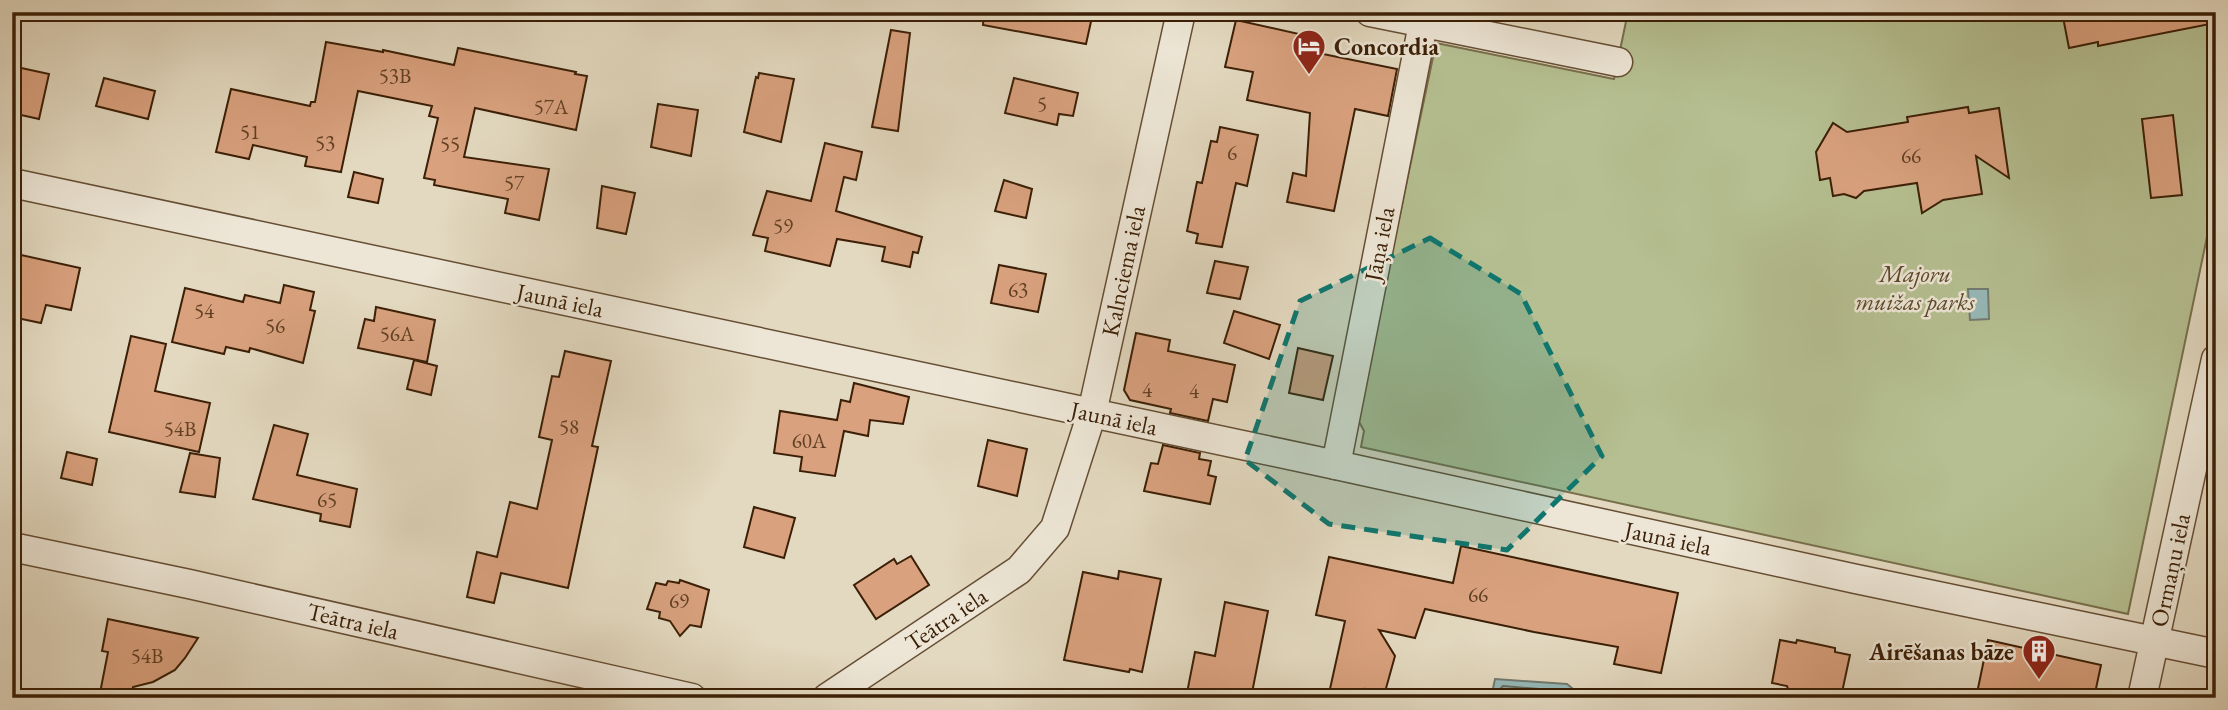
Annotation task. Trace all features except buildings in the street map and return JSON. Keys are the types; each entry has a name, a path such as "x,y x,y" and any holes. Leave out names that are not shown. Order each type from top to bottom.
{"street":[{"name":"Kalnciema iela","path":"1055,528 1092,413 1181,12"},
{"path":"1370,12 1618,62"},
{"name":"Jāņa iela","path":"1336,465 1423,24"},
{"name":"Jaunā iela","path":"12,183 2216,654"},
{"name":"Ormaņu iela","path":"2141,698 2216,359"},
{"name":"Teātra iela","path":"827,698 1018,570 1055,528"},
{"name":"Teātra iela","path":"12,547 189,584 692,698"}],"highlighted area":[{"path":"1430,238 1521,294 1602,456 1507,550 1329,524 1245,460 1300,301"}],"green space":[{"name":"Majoru muižas parks","path":"1628,12 2216,12 2216,194 2128,614 1361,447 1364,431 1357,418 1436,43 1614,79"}],"water":[{"path":"1968,289 1988,289 1989,319 1970,320"},
{"path":"1495,679 1567,684 1584,698 1491,698"}],"place":[{"name":"Concordia","path":"1309,76"},
{"name":"Airēšanas bāze","path":"2039,681"}]}
